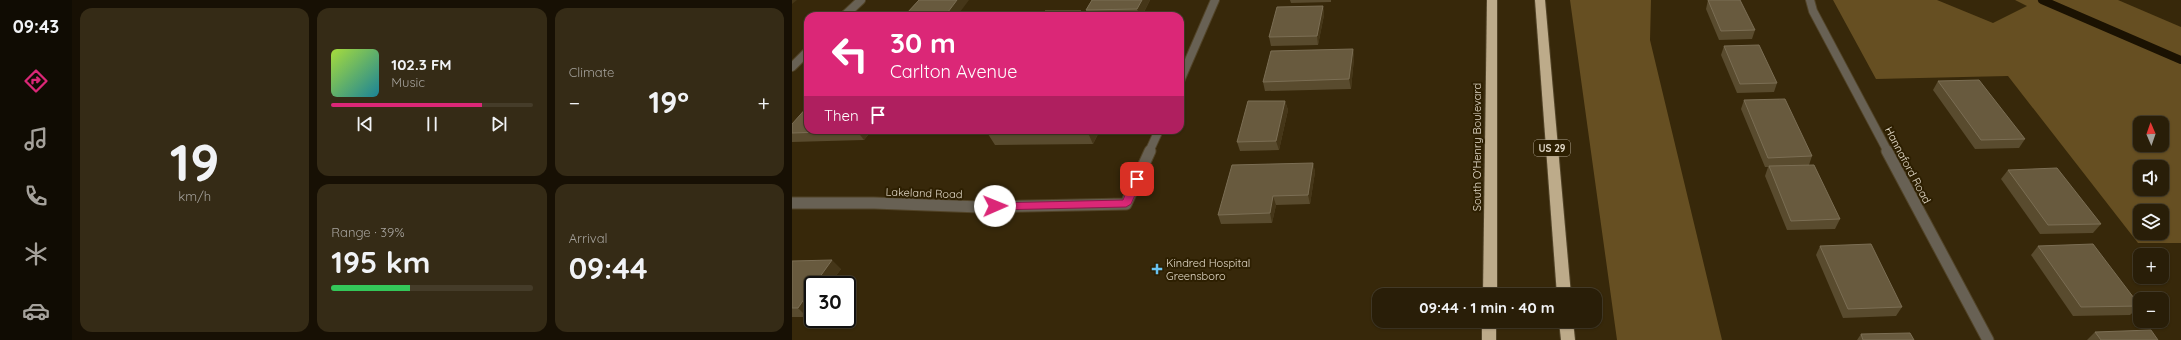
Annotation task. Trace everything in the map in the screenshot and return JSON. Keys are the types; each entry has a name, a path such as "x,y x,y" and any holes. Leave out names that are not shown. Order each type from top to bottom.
{"highway":[{"name":"South O'Henry Boulevard","path":"1490,288 1492,0"},
{"name":"US 29","path":"1540,0 1563,288"},
{"path":"1489,328 1489,340"},
{"path":"1567,328 1568,340"}],"street":[{"path":"848,12 860,0"},
{"path":"1184,72 1215,0"},
{"name":"Hannaford Road","path":"1810,0 1813,11 1988,340"},
{"path":"792,67 804,55"},
{"name":"Lakeland Road","path":"792,203 874,203 980,207 1126,204 1156,134"}],"shaded area":[{"path":"1570,0 1651,0 1650,40 1722,340 1617,340"},
{"path":"1833,0 1937,0 1993,23 2027,6 2015,0 2118,0 2181,27 2181,243 2138,243 2136,240 2169,240 2169,204 2133,204 2133,237 2008,76 1876,79"}],"building":[{"path":"919,0 957,0 948,12 908,12"},
{"path":"1092,0 1142,0 1137,9 1086,10"},
{"path":"1708,0 1740,0 1755,30 1721,31"},
{"path":"1323,6 1317,36 1269,37 1277,7"},
{"path":"1045,11 1081,11 1080,12 1044,12"},
{"path":"1759,45 1777,83 1740,84 1724,46"},
{"path":"1353,49 1349,79 1263,82 1271,51"},
{"path":"1979,80 2025,139 1981,140 1938,81"},
{"path":"1785,99 1812,156 1768,158 1744,100"},
{"path":"1248,101 1285,101 1276,141 1237,142"},
{"path":"804,110 804,133 792,133 792,124"},
{"path":"1313,163 1308,195 1273,196 1270,213 1218,215 1232,165"},
{"path":"1814,165 1840,219 1791,221 1769,166"},
{"path":"2057,168 2101,224 2048,225 2008,170"},
{"path":"1871,244 1902,307 1848,309 1820,246"},
{"path":"2093,244 2133,297 2133,306 2081,307 2038,246"},
{"path":"832,260 820,276 804,276 804,299 798,308 792,308 792,261"},
{"path":"2151,330 2158,340 2101,340 2095,332"},
{"path":"1910,333 1914,340 1863,340 1861,334"}],"waterway":[{"path":"2042,0 2181,60"}],"place":[{"name":"Kindred Hospital Greensboro","path":"1157,269"}],"route":[{"path":"995,206 1126,204 1137,179"}]}
